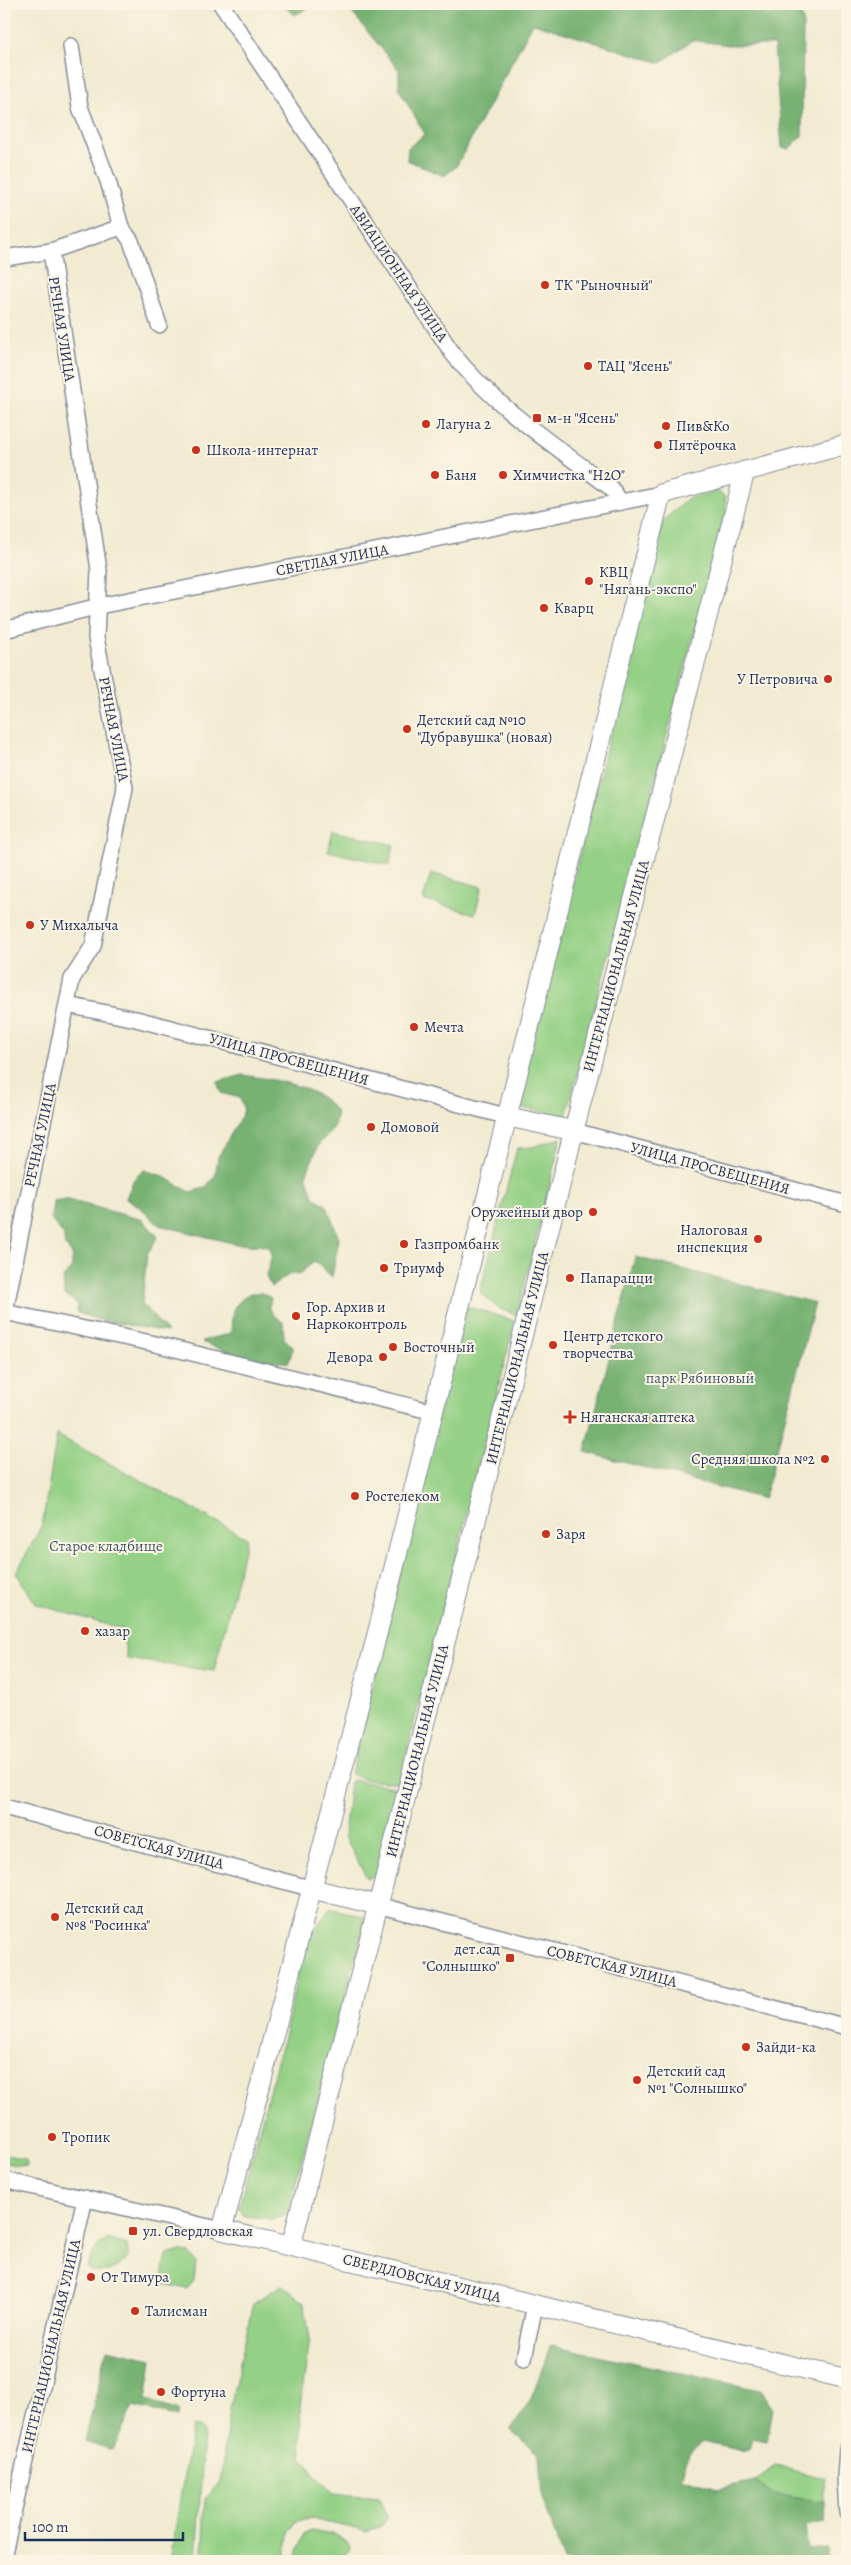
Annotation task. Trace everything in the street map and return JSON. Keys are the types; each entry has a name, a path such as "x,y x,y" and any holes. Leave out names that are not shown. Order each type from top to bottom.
{"main road":[{"path":"222,2230 313,1889 509,1117 661,494 847,444"},
{"name":"ИНТЕРНАЦИОНАЛЬНАЯ УЛИЦА","path":"291,2246 574,1131 745,471"},
{"path":"509,1117 574,1131"},
{"path":"313,1889 377,1905"},
{"name":"СВЕРДЛОВСКАЯ УЛИЦА","path":"222,2230 844,2378"}],"street":[{"name":"АВИАЦИОННАЯ УЛИЦА","path":"221,4 435,329 459,362 516,417 612,488 620,502"},
{"path":"71,46 80,107 108,181 120,226 131,241 159,325"},
{"path":"4,258 51,251 120,226"},
{"name":"РЕЧНАЯ УЛИЦА","path":"4,1316 72,979 93,946 124,796 124,778 96,638 99,606 99,570 51,251"},
{"name":"СВЕТЛАЯ УЛИЦА","path":"4,630 99,606 661,494"},
{"name":"УЛИЦА ПРОСВЕЩЕНИЯ","path":"67,1005 136,1019 509,1117"},
{"name":"УЛИЦА ПРОСВЕЩЕНИЯ","path":"574,1131 847,1204"},
{"path":"4,1312 151,1343 434,1412"},
{"name":"СОВЕТСКАЯ УЛИЦА","path":"4,1807 313,1889"},
{"name":"СОВЕТСКАЯ УЛИЦА","path":"377,1905 847,2027"},
{"name":"СВЕРДЛОВСКАЯ УЛИЦА","path":"4,2180 222,2230"},
{"name":"ИНТЕРНАЦИОНАЛЬНАЯ УЛИЦА","path":"4,2553 85,2198"},
{"path":"524,2358 535,2305"},
{"path":"847,2450 845,2477 847,2513"}],"green space":[{"path":"281,4 315,4 295,15"},
{"path":"345,4 796,4 803,19 802,136 789,149 782,148 774,45 728,45 692,40 661,63 533,23 456,167 444,176 407,160 408,148 425,134 399,89 399,70"},
{"path":"717,491 725,497 726,512 566,1116 517,1107 663,521 687,499"},
{"path":"333,831 394,845 389,865 328,851"},
{"path":"431,873 482,887 475,914 423,900"},
{"path":"243,1075 282,1082 308,1090 330,1104 337,1114 333,1129 319,1144 306,1175 313,1196 327,1206 339,1239 332,1277 314,1261 299,1275 290,1274 271,1287 266,1276 272,1255 267,1246 236,1244 159,1225 140,1207 126,1198 134,1179 144,1170 163,1176 190,1192 205,1188 215,1176 218,1157 244,1111 240,1098 221,1093 217,1082"},
{"path":"561,1138 517,1315 499,1309 480,1292 517,1148 532,1147"},
{"path":"65,1199 143,1220 158,1237 147,1254 142,1304 167,1332 99,1320 78,1313 76,1302 64,1295 63,1278 72,1267 72,1254 65,1245 63,1234 51,1219 53,1201"},
{"name":"парк Рябиновый","path":"635,1257 815,1303 764,1499 585,1452"},
{"path":"250,1293 262,1293 271,1298 269,1307 274,1316 283,1322 284,1338 293,1347 289,1362 269,1361 245,1356 202,1342 231,1332 233,1310 238,1302"},
{"path":"465,1306 515,1321 399,1782 369,1780 351,1774"},
{"name":"Старое кладбище","path":"57,1435 247,1538 214,1671 127,1659 122,1629 36,1604 16,1573 42,1525"},
{"path":"352,1780 398,1788 376,1876 367,1878 344,1836 350,1782"},
{"path":"329,1908 366,1917 287,2215 273,2219 244,2216 239,2207 288,2022 296,1979 304,1951 312,1934"},
{"path":"4,2154 26,2160 27,2166 4,2163"},
{"path":"109,2239 127,2246 129,2255 126,2260 115,2268 103,2272 97,2272 86,2267 92,2254 101,2244"},
{"path":"180,2251 190,2254 196,2262 194,2281 187,2289 164,2284 163,2280 163,2269 168,2255"},
{"path":"282,2285 304,2302 310,2339 300,2406 302,2458 316,2477 334,2493 378,2498 388,2517 381,2527 365,2531 312,2519 295,2521 288,2534 285,2561 202,2561 205,2499 220,2482 230,2408 253,2303"},
{"path":"551,2345 760,2390 773,2409 767,2441 753,2438 750,2448 743,2451 702,2442 689,2453 681,2477 717,2489 755,2481 774,2495 825,2502 826,2522 806,2526 809,2550 826,2548 828,2561 564,2561 542,2497 539,2455 510,2429 530,2401"},
{"path":"107,2349 152,2359 146,2400 179,2410 178,2417 133,2406 113,2450 85,2441"},
{"path":"192,2426 200,2427 204,2433 196,2561 170,2561"},
{"path":"775,2466 824,2478 825,2502 774,2495 755,2481"},
{"path":"312,2530 332,2534 350,2544 351,2550 346,2555 332,2560 294,2561 304,2533"}],"place":[{"name":"ТК \"Рыночный\"","path":"545,285"},
{"name":"ТАЦ \"Ясень\"","path":"588,366"},
{"name":"м-н \"Ясень\"","path":"537,418"},
{"name":"Лагуна 2","path":"426,424"},
{"name":"Пив&Ко","path":"666,426"},
{"name":"Пятёрочка","path":"658,445"},
{"name":"Школа-интернат","path":"196,450"},
{"name":"Баня","path":"435,475"},
{"name":"Химчистка \"H2O\"","path":"503,475"},
{"name":"КВЦ \"Нягань-экспо\"","path":"589,581"},
{"name":"Кварц","path":"544,608"},
{"name":"У Петровича","path":"828,679"},
{"name":"Детский сад №10 \"Дубравушка\" (новая)","path":"407,729"},
{"name":"У Михалыча","path":"30,925"},
{"name":"Мечта","path":"414,1027"},
{"name":"Домовой","path":"371,1127"},
{"name":"Оружейный двор","path":"593,1212"},
{"name":"Налоговая инспекция","path":"758,1239"},
{"name":"Газпромбанк","path":"404,1244"},
{"name":"Триумф","path":"384,1268"},
{"name":"Папарацци","path":"570,1278"},
{"name":"Гор. Архив и Наркоконтроль","path":"296,1316"},
{"name":"Центр детского творчества","path":"553,1345"},
{"name":"Восточный","path":"393,1347"},
{"name":"Девора","path":"383,1357"},
{"name":"Няганская аптека","path":"570,1417"},
{"name":"Средняя школа №2","path":"825,1459"},
{"name":"Ростелеком","path":"355,1496"},
{"name":"Заря","path":"546,1534"},
{"name":"хазар","path":"85,1631"},
{"name":"Детский сад №8 \"Росинка\"","path":"55,1917"},
{"name":"дет.сад \"Солнышко\"","path":"510,1958"},
{"name":"Зайди-ка","path":"746,2047"},
{"name":"Детский сад №1 \"Солнышко\"","path":"637,2080"},
{"name":"Тропик","path":"52,2137"},
{"name":"ул. Свердловская","path":"133,2231"},
{"name":"От Тимура","path":"91,2277"},
{"name":"Талисман","path":"135,2311"},
{"name":"Фортуна","path":"161,2392"}]}
